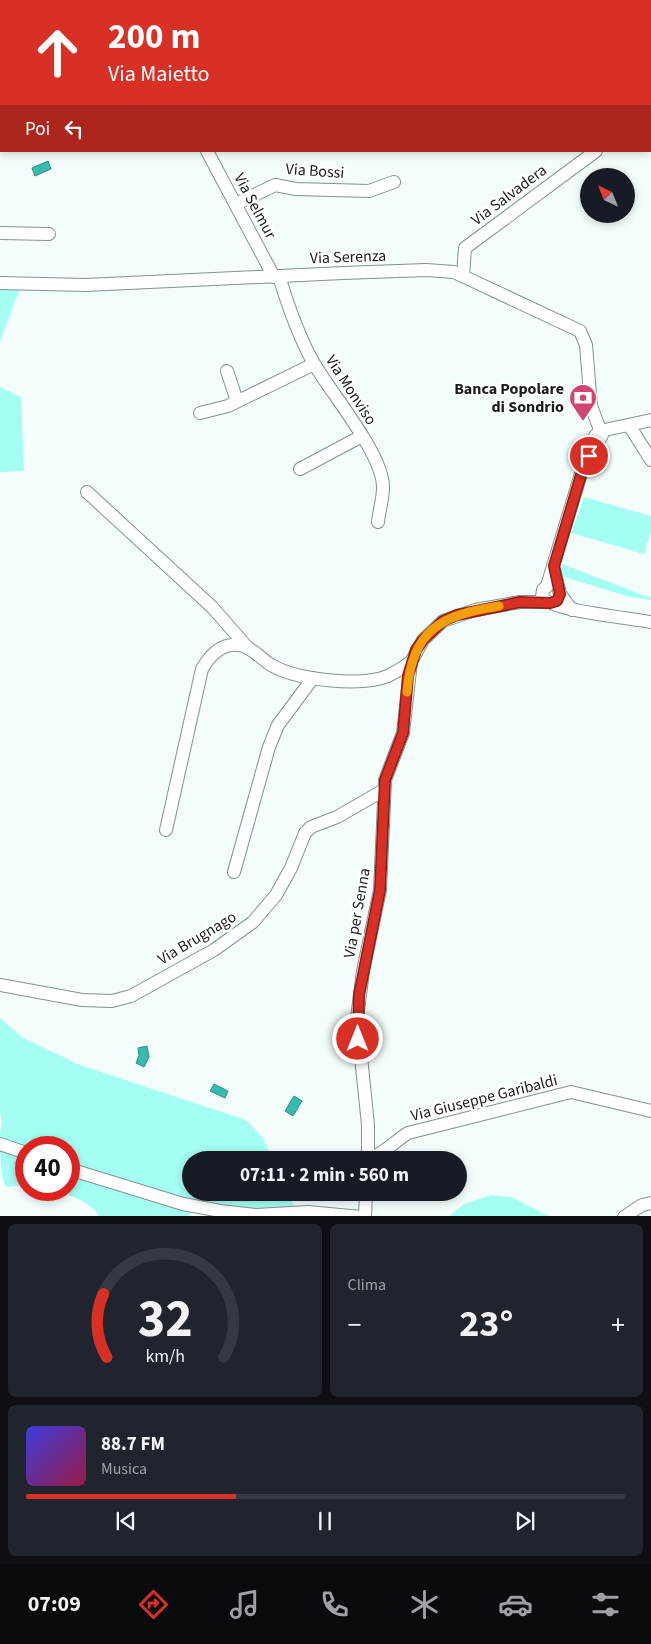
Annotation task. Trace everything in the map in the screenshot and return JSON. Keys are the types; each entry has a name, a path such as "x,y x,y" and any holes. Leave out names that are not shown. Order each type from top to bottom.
{"street":[{"name":"Via Selmur","path":"207,152 277,276"},
{"name":"Via Salvadera","path":"463,276 465,248 595,152"},
{"name":"Via Bossi","path":"236,204 275,185 296,189 369,191 394,182"},
{"path":"0,233 50,234"},
{"name":"Via Serenza","path":"0,283 86,285 426,270 454,272 580,331 586,345 591,406 600,431"},
{"name":"Via Monviso","path":"277,276 296,330 314,364 375,458 383,486 378,522"},
{"path":"200,413 228,406 314,364"},
{"path":"227,371 237,401"},
{"path":"581,475 588,462 608,438 630,428 651,422"},
{"path":"551,594 554,566 589,446 600,431 630,428"},
{"path":"630,428 651,460"},
{"path":"588,462 590,454 600,440 600,431"},
{"path":"300,469 362,436"},
{"path":"87,492 212,607 249,649 270,665 286,672 313,678 368,680 386,676 411,662 423,640 443,621 475,610 551,594"},
{"path":"551,594 572,610 651,622"},
{"path":"166,830 202,668 208,660 226,646 240,645 249,649"},
{"name":"Via per Senna","path":"368,1151 368,1125 357,1018 363,971 380,890 385,780 403,733 411,662"},
{"path":"234,872 269,747 278,725 313,678"},
{"name":"Via Brugnago","path":"0,986 82,1000 112,1000 131,996 221,945 253,922 276,895 291,868 305,833 312,827 337,817 384,790"},
{"name":"Via Giuseppe Garibaldi","path":"384,1151 388,1146 408,1133 572,1092 649,1112"},
{"path":"0,1144 15,1149"},
{"path":"80,1172 183,1204 220,1211 256,1214 308,1212 361,1216"},
{"path":"365,1216 366,1201"},
{"path":"624,1216 642,1205 651,1203"}],"shaded area":[{"path":"48,161 51,169 35,176 32,168"},
{"path":"0,288 20,288 0,342"},
{"path":"0,387 21,397 24,471 0,472"},
{"path":"584,497 651,516 651,532 644,554 571,533"},
{"path":"562,564 651,598 651,600 630,597 561,576"},
{"path":"0,1018 23,1038 80,1065 246,1120 263,1138 269,1151 182,1151 182,1201 292,1201 296,1211 191,1208 190,1216 98,1216 92,1207 80,1200 80,1136 15,1136 15,1186 6,1187 0,1154 2,1121 0,1114"},
{"path":"147,1046 149,1057 144,1067 136,1063 139,1056 138,1048"},
{"path":"214,1084 228,1091 225,1098 210,1091"},
{"path":"294,1096 302,1101 293,1116 285,1111"},
{"path":"491,1195 511,1197 549,1216 449,1216 464,1204"}],"slow traffic":[{"path":"407,692 411,662 416,650 432,631 443,621 457,615 499,606"}],"place":[{"name":"Banca Popolare di Sondrio","path":"583,422"}],"route":[{"path":"358,1039 359,995 380,890 385,780 400,746 403,733 411,662 423,640 443,621 457,615 520,602 553,603 557,601 560,591 557,587 554,566 581,475 589,456"}]}
